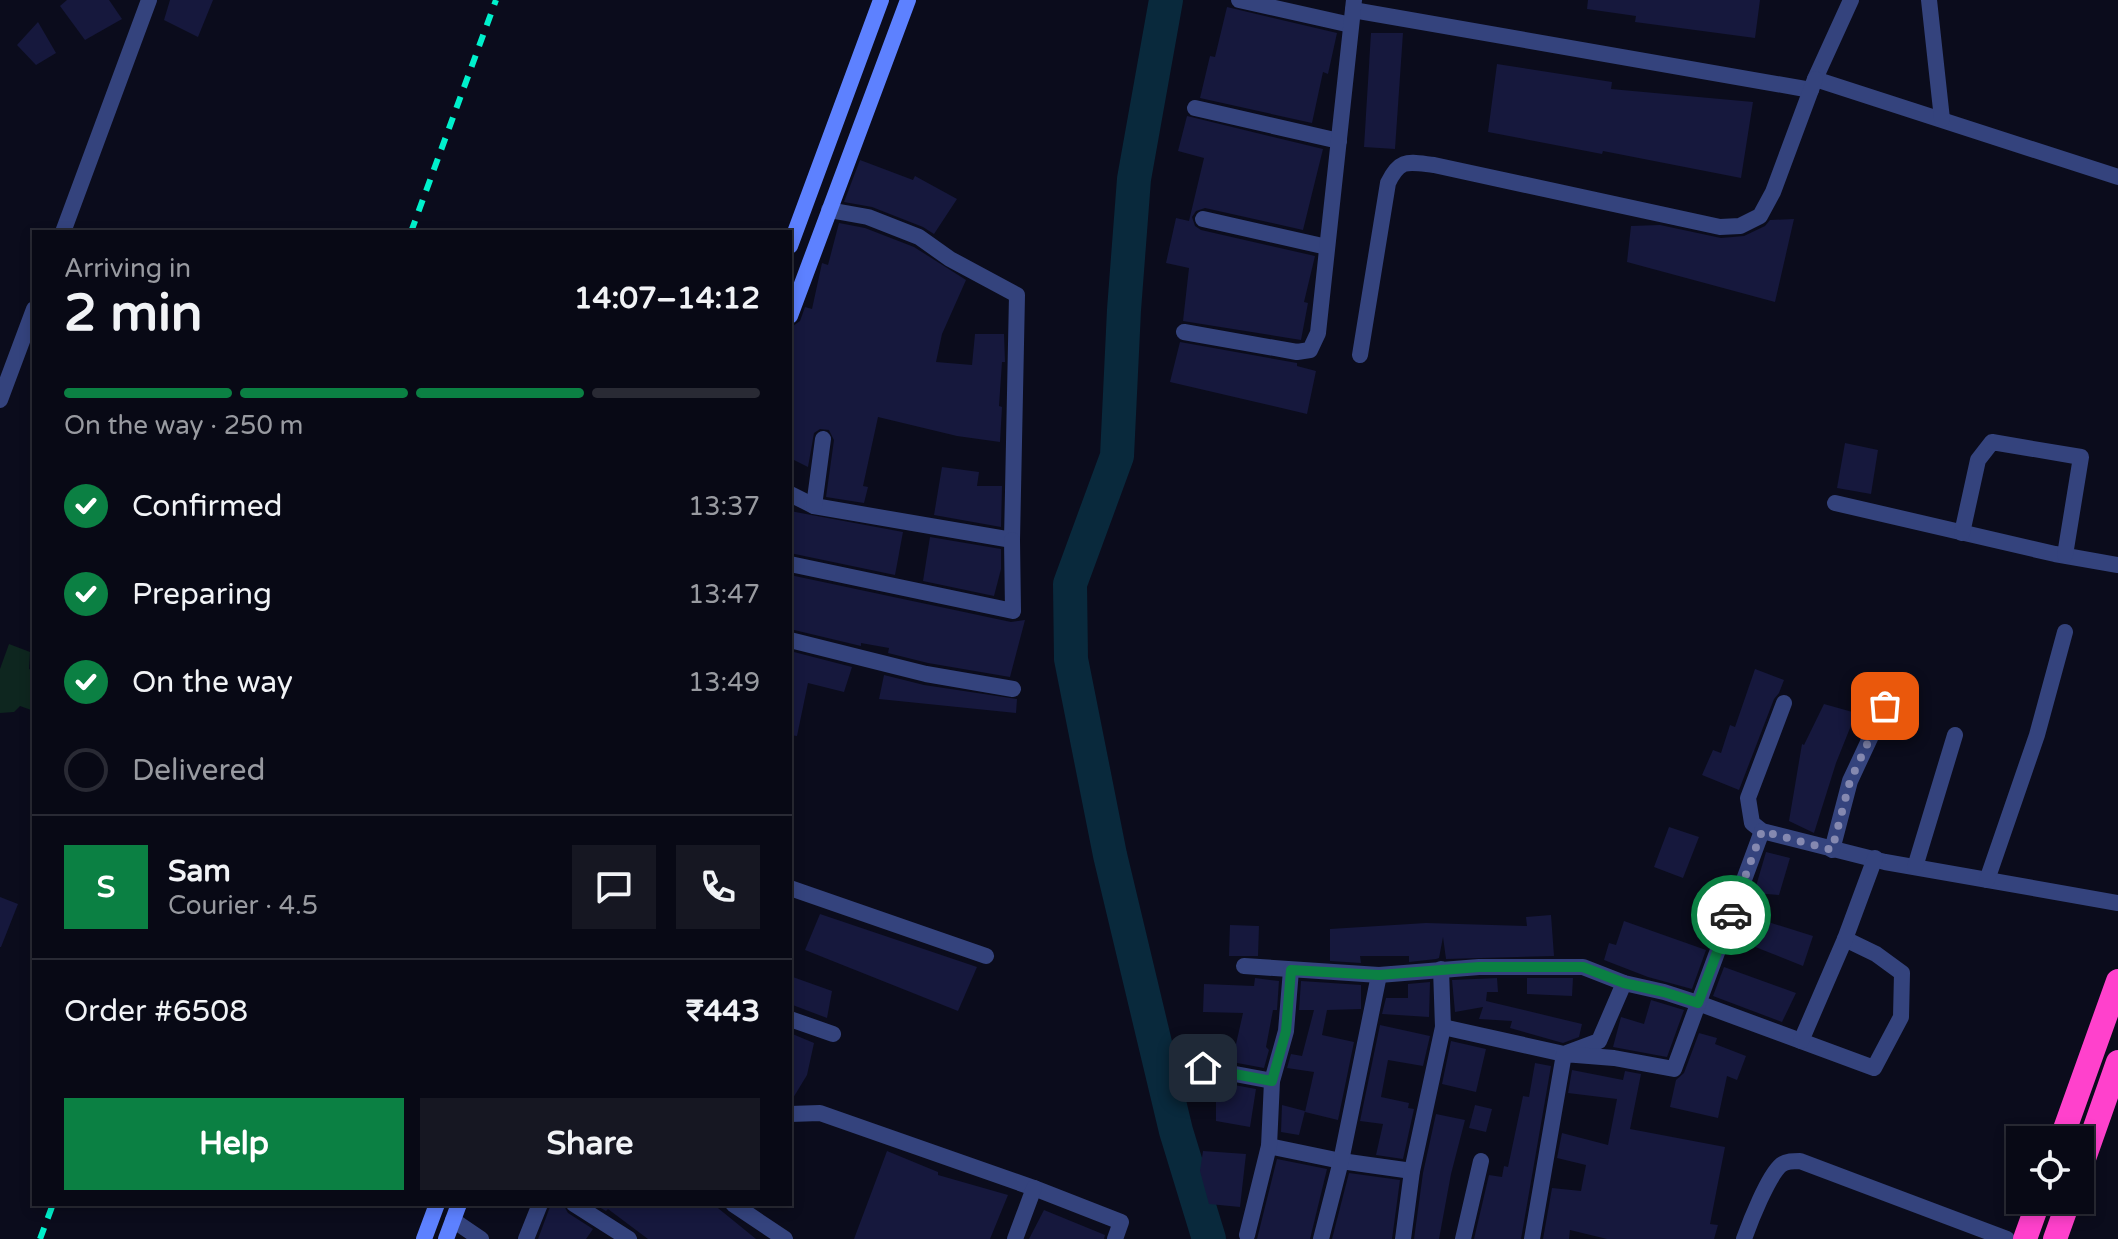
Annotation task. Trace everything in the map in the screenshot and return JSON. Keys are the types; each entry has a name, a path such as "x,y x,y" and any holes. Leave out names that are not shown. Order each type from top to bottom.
{"highway":[{"path":"2066,1126 2118,981"},
{"path":"2094,1130 2118,1062"},
{"path":"2025,1239 2034,1214"},
{"path":"2055,1239 2064,1214"}],"street":[{"path":"64,230 149,0"},
{"path":"792,241 881,0"},
{"path":"792,311 908,0"},
{"path":"1239,0 1353,12 1813,84 1942,119 2118,177"},
{"path":"1360,355 1388,183 1396,167 1407,162 1434,165 1720,227 1740,226 1760,216 1773,192 1813,84 1851,0"},
{"path":"1929,0 1942,119"},
{"path":"1184,332 1297,352 1310,350 1318,333 1353,12"},
{"path":"1195,108 1339,141"},
{"path":"792,564 1013,611 1017,295 950,259 919,237 868,217 829,210"},
{"path":"1203,219 1327,247"},
{"path":"0,400 32,314"},
{"path":"814,506 823,439"},
{"path":"1962,533 1978,460 1992,442 2081,457 2065,555"},
{"path":"792,495 814,506 1012,540"},
{"path":"1835,503 2118,565"},
{"path":"1987,880 2037,735 2065,632"},
{"path":"792,640 926,674 1013,689"},
{"path":"1784,703 1748,798 1752,823 1762,831 1832,850 1915,867 2118,903"},
{"path":"1832,850 1850,781 1885,706"},
{"path":"1915,867 1955,735"},
{"path":"1443,1027 1564,1054 1614,1058 1674,1069 1681,1057 1762,831"},
{"path":"1801,1041 1845,939 1875,858"},
{"path":"792,889 986,956"},
{"path":"1244,966 1379,975 1441,969 1583,967 1624,983 1698,1003 1874,1068 1901,1017 1902,973 1876,954 1845,939"},
{"path":"1403,1239 1412,1171 1443,1027 1441,969"},
{"path":"1247,1235 1269,1146 1272,1081 1286,1031 1291,970"},
{"path":"1321,1239 1341,1161 1379,975"},
{"path":"1564,1054 1599,1041 1624,983"},
{"path":"792,1020 833,1034"},
{"path":"1532,1239 1564,1054"},
{"path":"1203,1068 1272,1081"},
{"path":"792,1114 820,1113 1034,1188 1121,1222 1115,1239"},
{"path":"1269,1146 1412,1171"},
{"path":"1463,1239 1481,1161"},
{"path":"1744,1239 1753,1212 1781,1165 1791,1161 1800,1161 2007,1239"},
{"path":"1015,1239 1034,1188"},
{"path":"424,1239 436,1206"},
{"path":"526,1239 539,1206"},
{"path":"577,1206 629,1239"},
{"path":"736,1206 785,1239"},
{"path":"446,1239 456,1212 481,1239"}],"green space":[{"path":"9,644 30,652 32,710 20,706 14,712 0,713 0,669"}],"building":[{"path":"67,0 109,0 122,19 85,40 60,6"},
{"path":"170,0 213,0 198,37 164,20"},
{"path":"1588,0 1760,0 1755,38 1635,22 1636,16 1587,9"},
{"path":"1227,7 1337,33 1328,74 1323,72 1312,123 1200,98 1210,56 1215,57"},
{"path":"38,22 56,53 36,65 17,45"},
{"path":"1371,33 1403,33 1395,149 1364,147"},
{"path":"1497,64 1612,82 1611,89 1753,102 1741,178 1488,132"},
{"path":"1187,116 1323,149 1303,230 1205,208 1196,211 1192,217 1195,226 1201,230 1315,256 1304,302 1308,303 1301,340 1183,321 1189,268 1166,263 1176,218 1189,221 1204,158 1178,151"},
{"path":"860,160 913,180 915,176 957,199 934,234 872,207 844,202"},
{"path":"1794,219 1775,302 1627,262 1631,226 1660,225 1721,238 1744,236 1765,226 1770,220"},
{"path":"839,223 865,228 914,247 966,280 942,334 936,362 972,365 975,334 1004,334 1000,442 957,436 878,417 863,486 868,487 864,503 826,497 834,440 829,430 820,429 814,433 808,467 792,459 792,330 800,321 805,307 812,309 822,263 828,265"},
{"path":"1180,342 1297,363 1297,366 1316,371 1307,414 1170,382"},
{"path":"1845,443 1878,450 1871,494 1837,488"},
{"path":"942,467 979,472 977,486 1002,486 1001,527 934,515"},
{"path":"792,511 903,532 895,575 792,553"},
{"path":"930,537 1001,549 1001,569 994,596 923,581"},
{"path":"792,575 1011,622 1025,620 1010,677 928,663 888,653 889,648 861,643 861,646 792,629"},
{"path":"792,652 852,667 844,692 808,683 797,736 792,735"},
{"path":"1755,669 1784,680 1739,790 1702,775 1713,750 1721,753 1730,725 1735,727"},
{"path":"884,675 924,685 1017,699 1016,713 879,699"},
{"path":"1824,704 1856,713 1814,833 1789,821 1802,744"},
{"path":"1669,827 1699,837 1683,878 1654,867"},
{"path":"1766,852 1790,858 1779,895 1754,893"},
{"path":"0,897 18,904 1,947 0,947"},
{"path":"820,914 977,967 958,1011 805,950"},
{"path":"1551,915 1554,956 1446,959 1443,937 1439,958 1436,959 1409,962 1409,956 1360,956 1361,963 1330,961 1330,929 1426,923 1527,926 1526,917"},
{"path":"1746,915 1813,936 1803,966 1735,939"},
{"path":"1624,921 1706,950 1692,989 1604,960 1609,943 1616,945"},
{"path":"1230,925 1259,926 1258,956 1229,956"},
{"path":"1724,967 1796,993 1782,1022 1713,996"},
{"path":"792,977 832,991 827,1018 792,1005"},
{"path":"1255,978 1279,981 1277,1010 1273,1010 1264,1068 1232,1062 1243,1013 1203,1012 1204,984 1254,986"},
{"path":"1497,978 1498,992 1487,992 1486,1001 1582,1024 1579,1037 1563,1043 1510,1028 1512,1021 1479,1019 1483,1007 1455,1012 1452,980"},
{"path":"1527,978 1573,978 1572,996 1527,994"},
{"path":"1301,981 1361,985 1361,1009 1327,1010 1322,1035 1354,1042 1338,1120 1305,1112 1314,1072 1287,1068 1291,1054 1302,1056 1314,1010 1299,1010"},
{"path":"1430,982 1429,1017 1382,1014 1386,998 1408,998 1408,984"},
{"path":"1651,1000 1684,1010 1667,1057 1613,1047 1621,1017 1644,1024"},
{"path":"1380,1025 1430,1036 1423,1066 1388,1060 1381,1097 1409,1103 1408,1108 1414,1109 1403,1159 1376,1155 1383,1124 1360,1121"},
{"path":"1699,1033 1717,1038 1715,1044 1746,1056 1737,1080 1727,1076 1718,1118 1670,1107 1676,1080 1684,1073"},
{"path":"792,1034 814,1043 807,1075 792,1100"},
{"path":"1451,1041 1486,1049 1476,1092 1442,1084"},
{"path":"1535,1063 1551,1066 1521,1239 1474,1239 1489,1175 1502,1177 1504,1166 1508,1167 1523,1096 1529,1097"},
{"path":"1572,1070 1623,1080 1625,1071 1641,1074 1630,1129 1725,1147 1710,1224 1718,1225 1714,1239 1607,1239 1570,1230 1569,1239 1543,1239 1552,1188 1581,1191 1586,1165 1557,1158 1562,1133 1608,1145 1617,1099 1568,1093"},
{"path":"1185,1071 1193,1072 1201,1079 1256,1089 1250,1127 1216,1121 1216,1099 1181,1093"},
{"path":"1282,1105 1305,1111 1299,1135 1281,1132"},
{"path":"1475,1105 1492,1109 1486,1132 1469,1128"},
{"path":"1436,1114 1465,1120 1439,1239 1414,1239 1423,1173"},
{"path":"887,1151 938,1172 938,1175 1008,1195 990,1239 854,1239"},
{"path":"1203,1151 1246,1154 1240,1207 1209,1204 1200,1171"},
{"path":"1277,1159 1327,1169 1310,1239 1257,1239"},
{"path":"1349,1173 1400,1180 1392,1239 1332,1239"},
{"path":"550,1206 564,1206 568,1213 593,1229 586,1239 538,1239"},
{"path":"597,1206 715,1206 756,1239 648,1239 608,1209 606,1211"},
{"path":"1044,1210 1105,1235 1104,1239 1029,1239"}],"waterway":[{"path":"1166,0 1134,179 1117,456 1070,584 1071,659 1110,855 1176,1131 1209,1239"}],"railway":[{"path":"412,230 496,0"},
{"path":"40,1239 52,1206"}],"way so far":[{"path":"1731,915 1762,831 1832,850 1850,781 1885,706"}],"route":[{"path":"1203,1068 1272,1081 1286,1031 1291,970 1379,975 1479,967 1583,967 1624,983 1698,1003 1731,915"}]}
